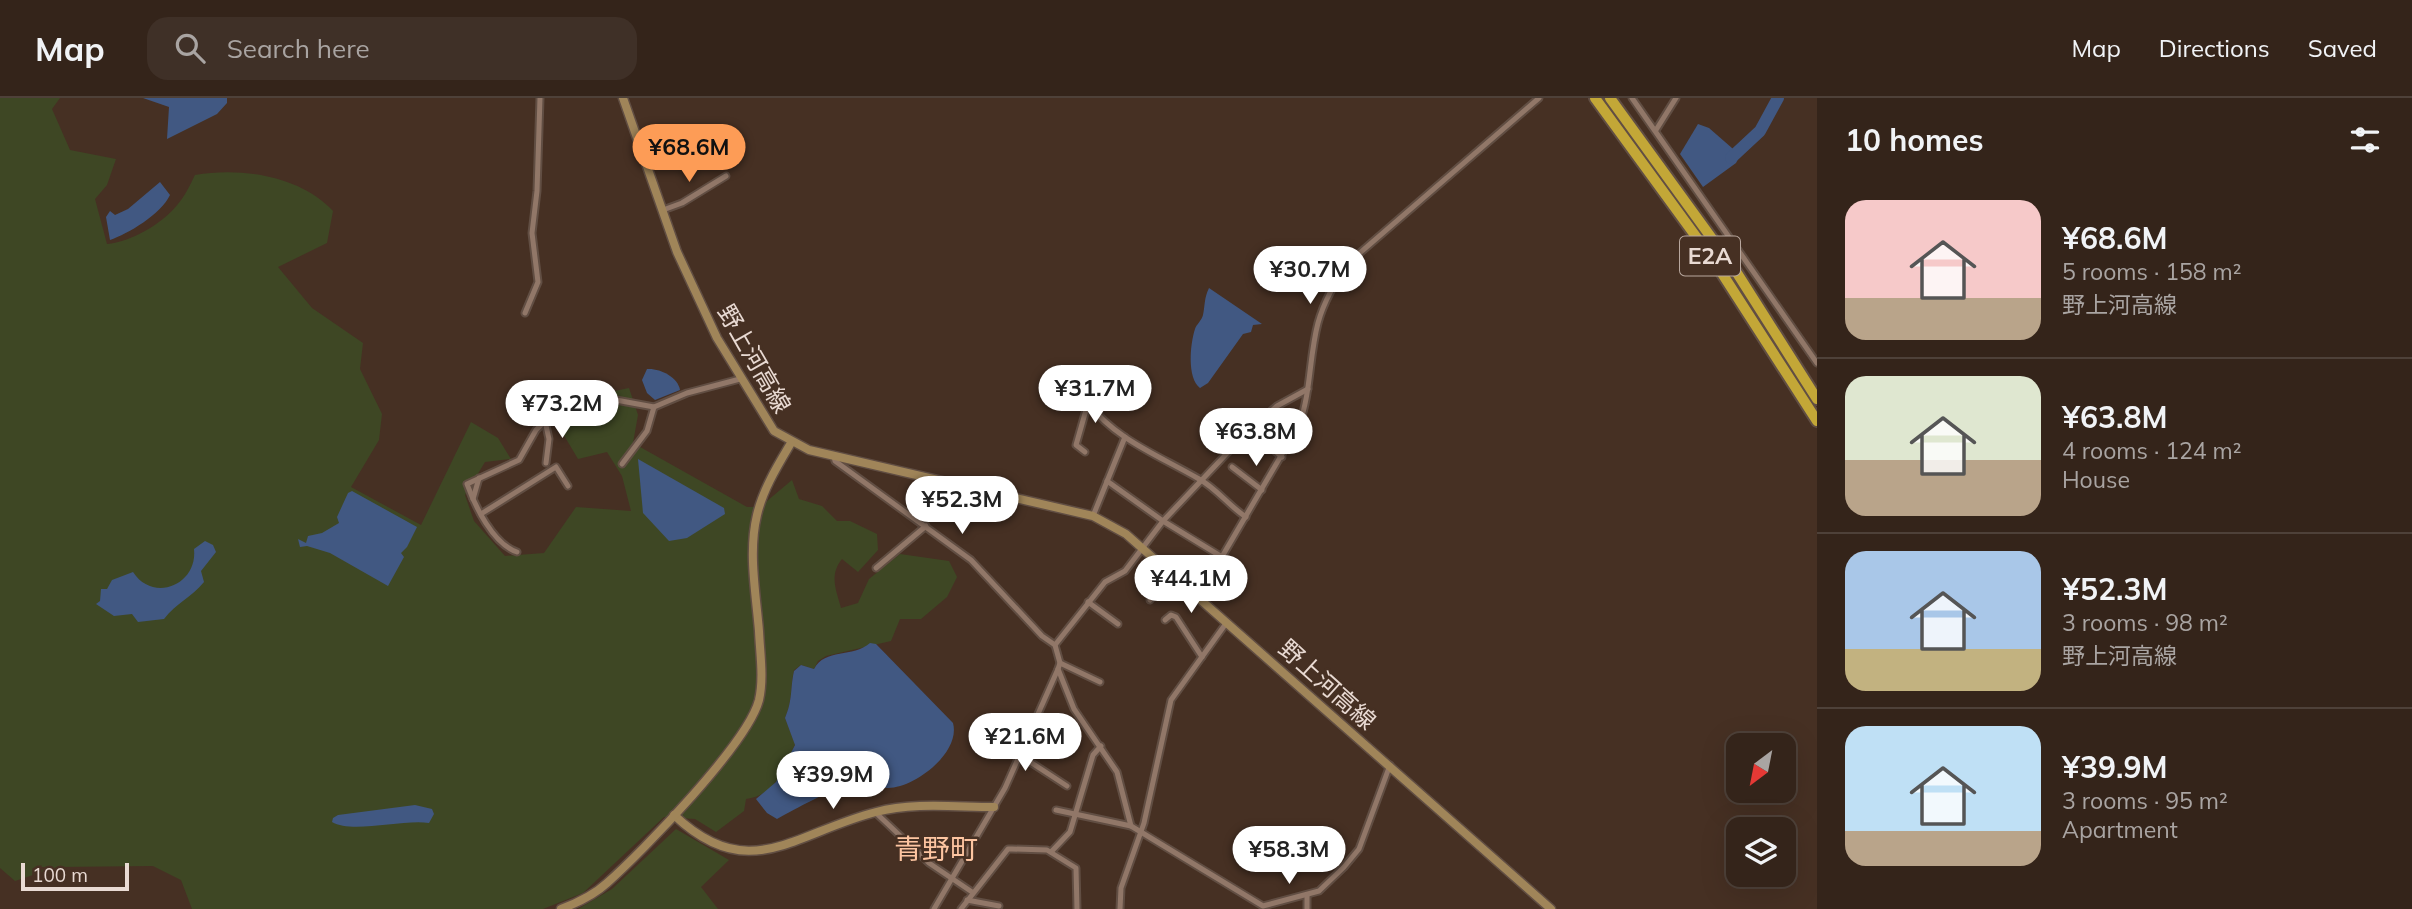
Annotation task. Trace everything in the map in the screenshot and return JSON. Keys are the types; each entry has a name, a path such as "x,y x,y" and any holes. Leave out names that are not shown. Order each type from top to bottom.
{"highway":[{"name":"E2A","path":"1595,98 1700,241 1817,421"},
{"name":"E2A","path":"1610,98 1737,273 1817,399"}],"main road":[{"name":"野上河高線","path":"623,98 696,297 740,379 774,431 791,443 834,456 1093,516 1126,534 1551,909"},
{"path":"561,909 607,884 674,815 737,743 759,700 762,675 754,538 757,513 773,473 791,443"},
{"path":"674,815 703,840 729,851 753,852 788,843 875,812 903,808 994,807"}],"street":[{"path":"525,313 538,282 532,233 537,191 540,98"},
{"path":"1199,596 1300,425 1306,407 1320,317 1327,298 1347,264 1539,98"},
{"path":"1632,98 1817,363"},
{"path":"1656,131 1676,98"},
{"path":"663,210 682,203 726,176"},
{"path":"517,552 506,547 481,514 467,484 519,460 536,430 545,421 605,398 654,407 687,393 740,379"},
{"path":"1055,645 1105,582 1125,571 1163,521 1250,429 1277,406 1308,389"},
{"path":"1085,452 1076,445 1088,403 1099,417 1125,437 1201,480 1246,517"},
{"path":"622,464 647,431 654,407"},
{"path":"545,421 549,439 546,463"},
{"path":"1250,429 1282,457"},
{"path":"1093,516 1125,437"},
{"path":"834,456 835,461 985,572 1042,636 1055,645 1059,666 1074,709 1117,772 1131,826"},
{"path":"481,514 556,467 568,486"},
{"path":"1233,467 1262,490"},
{"path":"473,499 479,478"},
{"path":"1107,481 1163,521 1222,557"},
{"path":"876,568 926,526"},
{"path":"1150,600 1170,571"},
{"path":"1088,602 1118,624"},
{"path":"1165,620 1171,615 1177,617 1202,657"},
{"path":"1120,909 1121,888 1140,832 1171,700 1227,622"},
{"path":"1059,666 1100,682"},
{"path":"934,909 994,807 1059,666"},
{"path":"990,743 1018,754 1068,786"},
{"path":"1051,852 1070,832 1093,755 1101,746"},
{"path":"1056,810 1131,826 1263,906 1319,891 1359,849 1390,765"},
{"path":"875,812 879,819 913,845 929,863 972,892"},
{"path":"961,909 1008,849 1051,852 1077,870 1076,909"},
{"path":"1307,896 1307,909"},
{"path":"967,900 999,906"}],"green space":[{"path":"0,98 60,98 52,109 70,150 116,159 107,185 95,199 107,244 136,236 164,218 181,201 195,175 232,172 269,177 304,189 333,211 327,243 278,267 312,308 363,343 360,369 382,414 379,440 351,487 421,525 471,422 498,438 511,459 485,462 465,495 474,521 505,556 544,553 576,507 631,511 622,476 607,452 578,459 562,432 562,402 629,388 638,415 633,443 747,507 760,507 792,480 799,499 822,506 837,521 850,521 877,534 878,550 858,572 842,559 838,565 835,583 841,608 858,603 869,579 900,554 949,561 957,577 947,597 921,619 900,619 891,641 826,656 818,661 814,669 801,665 794,670 785,718 795,744 772,787 756,797 746,799 744,811 716,832 695,819 664,817 583,893 543,909 192,909 181,880 153,866 57,867 15,881 0,868"},
{"path":"676,829 729,860 701,887 718,909 578,909 612,889"}],"water":[{"path":"143,98 227,98 227,103 217,114 167,139 169,107"},
{"path":"1698,124 1709,128 1740,155 1736,163 1703,187 1680,154"},
{"path":"160,182 170,195 166,202 143,222 110,240 106,217 110,211 115,215 128,209"},
{"path":"1209,288 1262,324 1253,325 1251,332 1243,334 1208,383 1200,388 1191,369 1191,352 1195,329 1202,317"},
{"path":"647,369 668,374 679,385 680,390 655,400 647,393 642,380"},
{"path":"638,459 724,508 725,514 687,538 669,541 643,513"},
{"path":"352,491 417,527 401,553 404,557 388,586 330,553 307,546 300,547 298,539 306,543 308,536 322,533 339,523 337,517 348,493"},
{"path":"205,541 213,545 216,552 201,571 204,582 164,619 138,622 132,614 114,616 96,604 100,601 101,589 107,589 112,580 133,572 152,587 173,586 189,572 194,549"},
{"path":"870,643 876,644 953,723 954,734 950,745 934,766 911,782 888,788 850,784 777,819 767,813 756,799 776,782 795,745 785,718 794,671 801,665 814,669 825,658 863,648"},
{"path":"415,805 432,809 434,814 429,823 352,827 332,822 338,815"}],"waterway":[{"path":"1731,158 1760,131 1778,98"}],"district":[{"name":"青野町","path":"936,849"}]}
